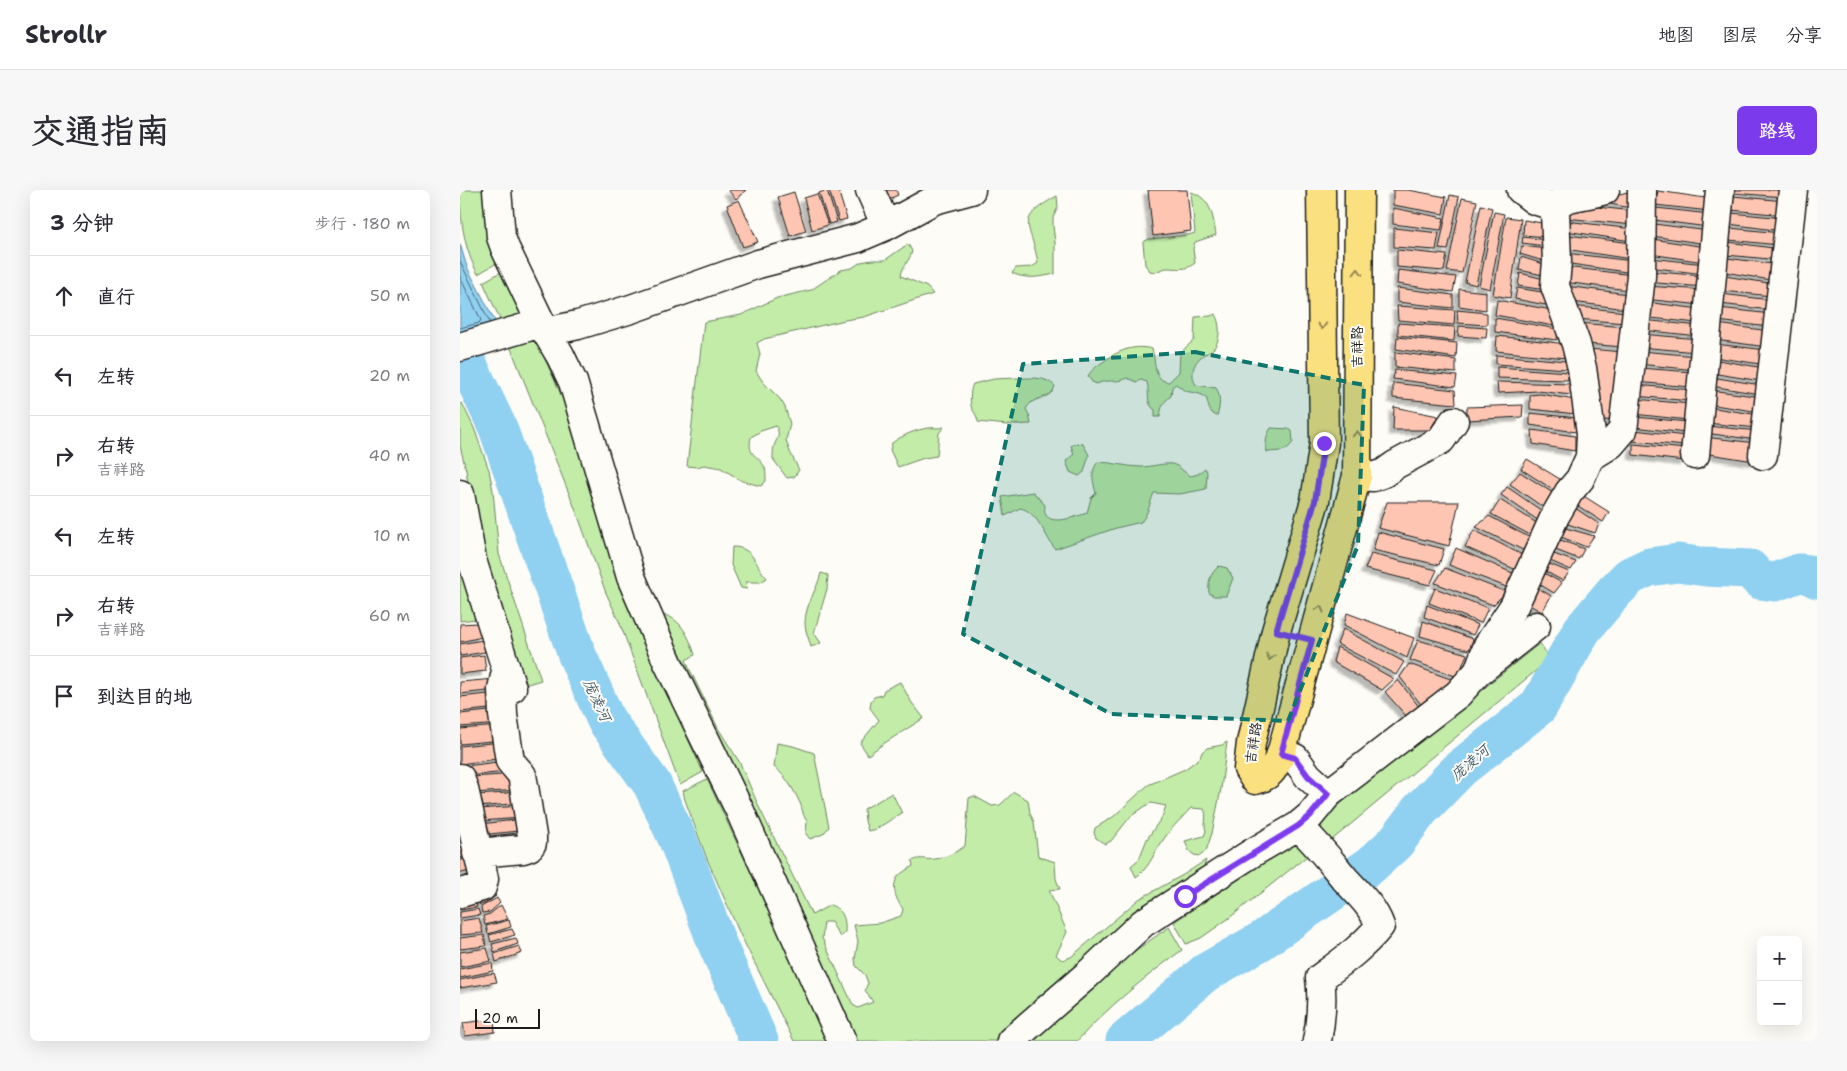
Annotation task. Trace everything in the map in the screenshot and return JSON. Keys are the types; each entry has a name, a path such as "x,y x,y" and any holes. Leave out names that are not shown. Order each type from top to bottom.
{"main road":[{"name":"吉祥路","path":"1321,190 1324,443 1315,501 1276,631 1251,743 1248,769 1255,780 1272,773 1281,754 1357,476 1359,190"},
{"path":"1276,631 1312,640"}],"street":[{"path":"497,190 501,237 537,328 560,355 573,382 631,577 668,662 740,811 842,1041"},
{"path":"870,190 886,226"},
{"path":"460,347 537,328 578,325 631,309 758,264 858,238 886,226 934,200 971,190"},
{"path":"1521,190 1534,200 1553,206"},
{"path":"1553,206 1567,197 1591,195 1605,190"},
{"path":"1590,458 1611,444 1623,430 1641,276 1642,190"},
{"path":"1695,455 1720,190"},
{"path":"1763,455 1793,190"},
{"path":"1478,672 1488,645 1514,606 1555,516 1569,492 1580,479 1590,458 1590,433 1582,368 1576,344 1555,286 1557,260 1555,212 1553,206"},
{"path":"1357,476 1373,477 1384,473 1441,440 1454,421"},
{"path":"460,494 472,560 515,700"},
{"path":"1011,1041 1143,923 1252,853 1298,826 1310,816 1328,794 1458,694 1478,672 1536,626"},
{"path":"477,853 529,848 532,843 522,775 510,762 502,702 502,689 506,671"},
{"path":"1281,754 1295,758 1308,776 1328,794"},
{"path":"460,778 464,788 484,883 479,888 460,893"},
{"path":"1298,826 1324,853 1368,905 1380,926 1369,940 1320,978 1322,996 1317,1041"}],"highlighted area":[{"path":"1195,352 1364,385 1358,545 1288,721 1111,714 963,634 1023,364"}],"green space":[{"path":"460,190 483,190 486,230 497,263 478,274 466,244"},
{"path":"1191,192 1207,203 1212,215 1216,235 1195,242 1193,249 1195,263 1191,266 1178,269 1164,268 1155,272 1150,271 1145,265 1143,242 1149,239 1195,233"},
{"path":"1057,196 1058,207 1053,218 1055,274 1028,277 1012,273 1016,268 1032,267 1038,263 1028,224 1034,211"},
{"path":"908,244 912,251 901,276 927,287 933,294 864,317 764,339 757,343 760,354 756,371 763,382 780,399 785,407 790,424 786,440 799,470 794,477 787,478 773,459 774,446 778,434 776,426 751,437 752,452 765,468 766,481 761,486 742,481 721,468 704,465 697,467 687,466 704,322 741,315 777,298 811,290 841,270 852,268 861,262 885,260"},
{"path":"501,272 522,315 504,328 483,282"},
{"path":"1215,314 1219,328 1217,343 1211,351 1198,360 1194,366 1193,378 1196,385 1216,388 1220,402 1217,416 1210,411 1206,397 1185,391 1176,384 1172,387 1171,396 1163,405 1160,417 1155,417 1155,410 1149,401 1147,382 1141,380 1137,382 1127,378 1097,384 1092,382 1088,376 1091,371 1114,355 1139,347 1152,349 1156,370 1160,378 1169,382 1179,372 1180,353 1194,340 1195,317"},
{"path":"534,335 564,401 585,470 656,669 703,772 680,785 619,621 606,593 578,516 508,341"},
{"path":"994,379 1046,380 1055,386 1050,394 1033,402 1026,409 1031,424 1007,425 978,422 971,404 973,384"},
{"path":"462,403 474,428 489,470 499,554 541,680 521,686 473,516 466,470 460,446 460,404"},
{"path":"944,427 939,433 937,456 924,458 898,467 890,450 892,443 904,435 919,430"},
{"path":"1271,428 1289,429 1292,431 1293,442 1288,448 1282,451 1267,452 1266,439"},
{"path":"1076,443 1083,444 1089,455 1084,472 1079,476 1070,472 1066,461 1074,454 1071,446"},
{"path":"1098,462 1141,467 1172,464 1191,476 1198,474 1205,468 1207,472 1206,489 1180,494 1154,493 1144,519 1141,522 1116,528 1055,549 1036,519 1026,510 1020,508 1005,516 1002,497 1033,492 1045,505 1045,513 1052,519 1064,519 1087,513 1091,498 1096,493 1093,473"},
{"path":"460,535 479,621 476,619 460,621"},
{"path":"732,547 749,553 767,578 761,582 746,582 747,589 741,588 731,565"},
{"path":"1752,563 1793,569 1783,574 1771,576 1742,564"},
{"path":"1219,566 1227,568 1233,578 1226,596 1214,596 1209,593 1210,578"},
{"path":"821,573 828,575 827,589 814,633 821,643 811,647 805,623 809,604"},
{"path":"657,614 672,618 686,634 695,655 686,660 689,668 718,728 740,763 759,807 812,915 830,905 838,909 843,915 845,932 840,937 831,922 824,922 822,938 853,1005 858,1008 873,1002 865,990 868,983 865,975 856,966 855,959 858,941 854,925 880,923 901,916 903,909 895,891 897,878 913,866 912,861 943,857 965,846 969,798 974,796 992,806 1000,805 1014,792 1028,800 1034,822 1038,856 1055,862 1056,879 1060,889 1049,890 1067,932 1056,955 1062,960 1071,957 1139,899 1206,860 1202,873 1072,974 997,1041 850,1041"},
{"path":"1540,643 1550,659 1327,844 1321,825 1325,816"},
{"path":"900,682 912,703 924,718 868,755 860,743 879,720 870,708 871,701 874,697 882,695 884,690"},
{"path":"1227,742 1221,789 1212,833 1206,851 1200,856 1194,855 1189,851 1185,841 1204,836 1206,831 1206,814 1204,809 1191,808 1167,835 1147,867 1136,877 1131,866 1139,859 1147,839 1162,817 1166,806 1151,803 1144,807 1130,817 1111,841 1105,844 1096,838 1095,828 1113,817 1148,785 1185,769 1200,758 1202,752 1207,748"},
{"path":"777,743 814,753 829,827 823,834 810,839 806,834 807,821 800,803 789,783 774,767"},
{"path":"707,779 773,920 826,1041 794,1041 740,934 707,859 683,791"},
{"path":"892,793 902,813 876,829 868,831 864,809"},
{"path":"1297,841 1311,853 1228,919 1201,938 1186,944 1174,922"},
{"path":"1169,927 1182,950 1127,993 1077,1041 1034,1041 1125,958"}],"water":[{"path":"460,244 467,267 499,329 460,340"}],"building":[{"path":"728,190 746,190 736,199"},
{"path":"827,190 837,222 829,224 819,193"},
{"path":"829,190 838,190 847,219 839,221"},
{"path":"882,190 896,190 898,195 887,200"},
{"path":"1148,190 1187,190 1191,231 1153,236"},
{"path":"1393,190 1408,190 1446,197 1443,214 1393,205"},
{"path":"1733,190 1785,190 1784,197 1733,193"},
{"path":"1631,191 1630,208 1597,201 1605,198"},
{"path":"1658,191 1712,199 1710,211 1655,205"},
{"path":"794,192 806,231 790,236 778,197"},
{"path":"817,194 828,225 812,230 804,198"},
{"path":"1450,195 1459,197 1448,250 1439,249"},
{"path":"1733,196 1784,201 1784,215 1731,210"},
{"path":"1462,198 1477,201 1462,273 1447,271"},
{"path":"739,200 758,242 743,247 727,205"},
{"path":"1569,204 1634,211 1632,225 1566,218"},
{"path":"1481,205 1492,208 1476,285 1465,282"},
{"path":"1393,208 1444,218 1441,230 1393,224"},
{"path":"1656,208 1710,214 1708,227 1654,220"},
{"path":"1494,212 1504,214 1490,289 1479,286"},
{"path":"1731,213 1784,218 1782,231 1729,224"},
{"path":"1506,217 1521,219 1510,298 1493,295"},
{"path":"1524,220 1548,224 1547,237 1523,235"},
{"path":"1566,221 1633,229 1631,241 1566,231"},
{"path":"1654,224 1709,231 1707,244 1652,236"},
{"path":"1394,228 1439,233 1436,250 1394,247"},
{"path":"1729,228 1781,233 1779,245 1729,240"},
{"path":"1567,235 1632,243 1631,259 1565,249"},
{"path":"1523,237 1546,240 1545,246 1522,243"},
{"path":"1652,239 1706,247 1704,262 1650,254"},
{"path":"1728,242 1780,249 1780,260 1726,255"},
{"path":"1522,246 1546,249 1550,263 1520,254"},
{"path":"1397,250 1447,255 1444,271 1397,267"},
{"path":"1565,253 1633,261 1633,273 1564,263"},
{"path":"1521,257 1550,266 1548,276 1519,270"},
{"path":"1650,258 1705,264 1703,274 1649,267"},
{"path":"1727,258 1779,265 1776,281 1725,272"},
{"path":"1565,267 1633,275 1629,290 1563,282"},
{"path":"1398,270 1456,277 1453,292 1397,284"},
{"path":"1647,271 1705,276 1703,287 1646,282"},
{"path":"1520,273 1548,280 1546,290 1518,286"},
{"path":"1725,276 1774,284 1772,296 1722,291"},
{"path":"1565,286 1628,294 1627,309 1572,302"},
{"path":"1646,286 1704,290 1702,305 1644,299"},
{"path":"1397,288 1453,295 1453,308 1397,302"},
{"path":"1517,288 1548,293 1551,306 1515,299"},
{"path":"1459,289 1486,292 1486,310 1459,306"},
{"path":"1721,294 1771,300 1770,310 1720,304"},
{"path":"1497,300 1552,310 1554,326 1495,315"},
{"path":"1645,302 1700,309 1697,323 1642,317"},
{"path":"1397,306 1455,310 1454,325 1398,320"},
{"path":"1572,306 1626,312 1625,323 1577,319"},
{"path":"1719,308 1771,314 1770,327 1717,321"},
{"path":"1457,310 1487,313 1487,325 1458,323"},
{"path":"1495,318 1558,329 1557,340 1495,332"},
{"path":"1643,320 1699,326 1698,336 1642,330"},
{"path":"1398,323 1455,327 1454,341 1398,335"},
{"path":"1579,323 1625,327 1623,347 1587,344"},
{"path":"1717,324 1770,331 1767,347 1715,340"},
{"path":"1459,326 1487,328 1486,338 1458,336"},
{"path":"1641,334 1698,339 1697,352 1639,347"},
{"path":"1497,336 1567,344 1567,358 1496,351"},
{"path":"1397,337 1457,343 1456,358 1396,349"},
{"path":"1715,344 1767,350 1767,365 1714,357"},
{"path":"1589,349 1623,352 1618,421 1604,420"},
{"path":"1641,351 1696,356 1695,370 1639,364"},
{"path":"1395,352 1456,360 1456,373 1395,367"},
{"path":"1496,355 1567,361 1567,369 1496,364"},
{"path":"1712,359 1764,368 1761,381 1711,373"},
{"path":"1497,367 1568,372 1568,380 1497,378"},
{"path":"1639,368 1692,372 1691,387 1636,382"},
{"path":"1395,370 1457,376 1455,387 1393,379"},
{"path":"1711,377 1761,385 1760,394 1711,386"},
{"path":"1497,382 1570,384 1571,395 1538,391 1498,393"},
{"path":"1393,383 1455,390 1456,404 1393,398"},
{"path":"1636,385 1692,390 1691,401 1635,396"},
{"path":"1710,390 1762,397 1760,412 1708,404"},
{"path":"1540,394 1575,400 1576,414 1530,409 1530,395"},
{"path":"1635,399 1690,404 1688,420 1634,414"},
{"path":"1523,405 1522,417 1467,420 1467,407"},
{"path":"1394,407 1438,416 1430,430 1393,430"},
{"path":"1708,407 1759,415 1758,428 1706,423"},
{"path":"1530,413 1577,418 1576,432 1530,425"},
{"path":"1635,417 1688,422 1686,433 1634,427"},
{"path":"1706,426 1759,431 1757,440 1705,433"},
{"path":"1532,430 1575,436 1575,451 1533,444"},
{"path":"1634,430 1686,436 1685,446 1633,441"},
{"path":"1704,437 1756,443 1754,461 1703,453"},
{"path":"1633,444 1686,449 1684,461 1633,455"},
{"path":"1527,459 1568,484 1560,494 1521,469"},
{"path":"1520,472 1556,495 1547,510 1510,484"},
{"path":"1507,487 1545,513 1542,523 1501,495"},
{"path":"1582,495 1609,512 1603,522 1575,504"},
{"path":"1500,500 1543,527 1536,538 1491,514"},
{"path":"1387,502 1459,502 1449,546 1378,528"},
{"path":"1575,508 1599,524 1595,533 1565,523"},
{"path":"1489,516 1534,540 1529,553 1476,527"},
{"path":"1562,527 1594,536 1586,547 1559,536"},
{"path":"1474,530 1528,558 1521,572 1465,547"},
{"path":"1378,532 1444,549 1439,565 1373,550"},
{"path":"1558,539 1584,549 1579,559 1553,549"},
{"path":"1456,548 1517,575 1509,588 1449,565"},
{"path":"1551,553 1576,562 1571,570 1548,560"},
{"path":"1371,554 1437,570 1430,585 1365,569"},
{"path":"1547,563 1569,572 1563,581 1543,570"},
{"path":"1445,568 1506,592 1493,605 1435,583"},
{"path":"1542,572 1562,583 1554,593 1536,582"},
{"path":"1535,586 1551,596 1542,612 1526,603"},
{"path":"1435,588 1488,608 1481,623 1429,603"},
{"path":"1427,605 1478,625 1473,635 1424,617"},
{"path":"1347,613 1414,638 1407,658 1344,625"},
{"path":"1423,621 1473,639 1469,650 1420,636"},
{"path":"478,623 482,637 460,642 460,624"},
{"path":"1343,629 1404,662 1396,675 1337,644"},
{"path":"483,640 485,652 460,656 460,644"},
{"path":"1418,640 1467,654 1458,677 1410,660"},
{"path":"1337,647 1394,679 1382,690 1333,662"},
{"path":"484,655 486,671 460,674 460,658"},
{"path":"1409,664 1453,680 1423,707 1400,677"},
{"path":"495,679 496,690 460,694 460,682"},
{"path":"1398,680 1420,708 1408,718 1385,692"},
{"path":"497,693 498,708 460,712 460,697"},
{"path":"499,710 500,724 460,727 460,714"},
{"path":"500,726 502,740 460,744 460,729"},
{"path":"502,742 504,758 460,764 460,746"},
{"path":"505,761 506,772 467,776 466,766"},
{"path":"517,774 519,790 473,793 472,777"},
{"path":"520,792 521,803 478,807 477,795"},
{"path":"520,806 522,818 479,821 478,809"},
{"path":"524,819 527,830 481,835 480,824"},
{"path":"527,832 526,843 483,845 482,837"},
{"path":"470,844 472,855 460,858 460,846"},
{"path":"473,857 477,870 460,873 460,860"},
{"path":"490,887 496,896 480,905 475,897"},
{"path":"497,898 500,903 490,912 482,913 481,907"},
{"path":"475,901 477,907 460,910 460,903"},
{"path":"501,905 508,919 485,925 483,916 490,914"},
{"path":"478,909 480,915 460,918 460,912"},
{"path":"479,918 483,933 460,935 460,921"},
{"path":"509,920 511,927 488,934 486,926"},
{"path":"512,929 515,935 491,942 489,935"},
{"path":"484,935 486,946 460,949 460,938"},
{"path":"516,938 518,944 494,952 492,944"},
{"path":"519,946 522,953 496,962 494,954"},
{"path":"487,948 491,961 460,967 460,952"},
{"path":"492,963 493,971 460,978 460,969"},
{"path":"494,973 497,982 460,988 460,980"},
{"path":"494,1019 495,1032 465,1036 463,1023"}],"waterway":[{"name":"庞凌河","path":"460,348 498,428 577,655 606,720 652,784 678,840 718,946 759,1041"},
{"name":"庞凌河","path":"1125,1041 1205,973 1261,941 1371,865 1395,843 1420,810 1461,768 1538,707 1582,630 1630,576 1649,567 1678,563 1706,567 1750,569 1760,580 1775,582 1799,573 1808,574 1817,579"}],"route":[{"path":"1185,896 1298,826 1310,816 1328,794 1308,776 1295,758 1281,754 1312,640 1276,631 1315,501 1324,443"}]}
